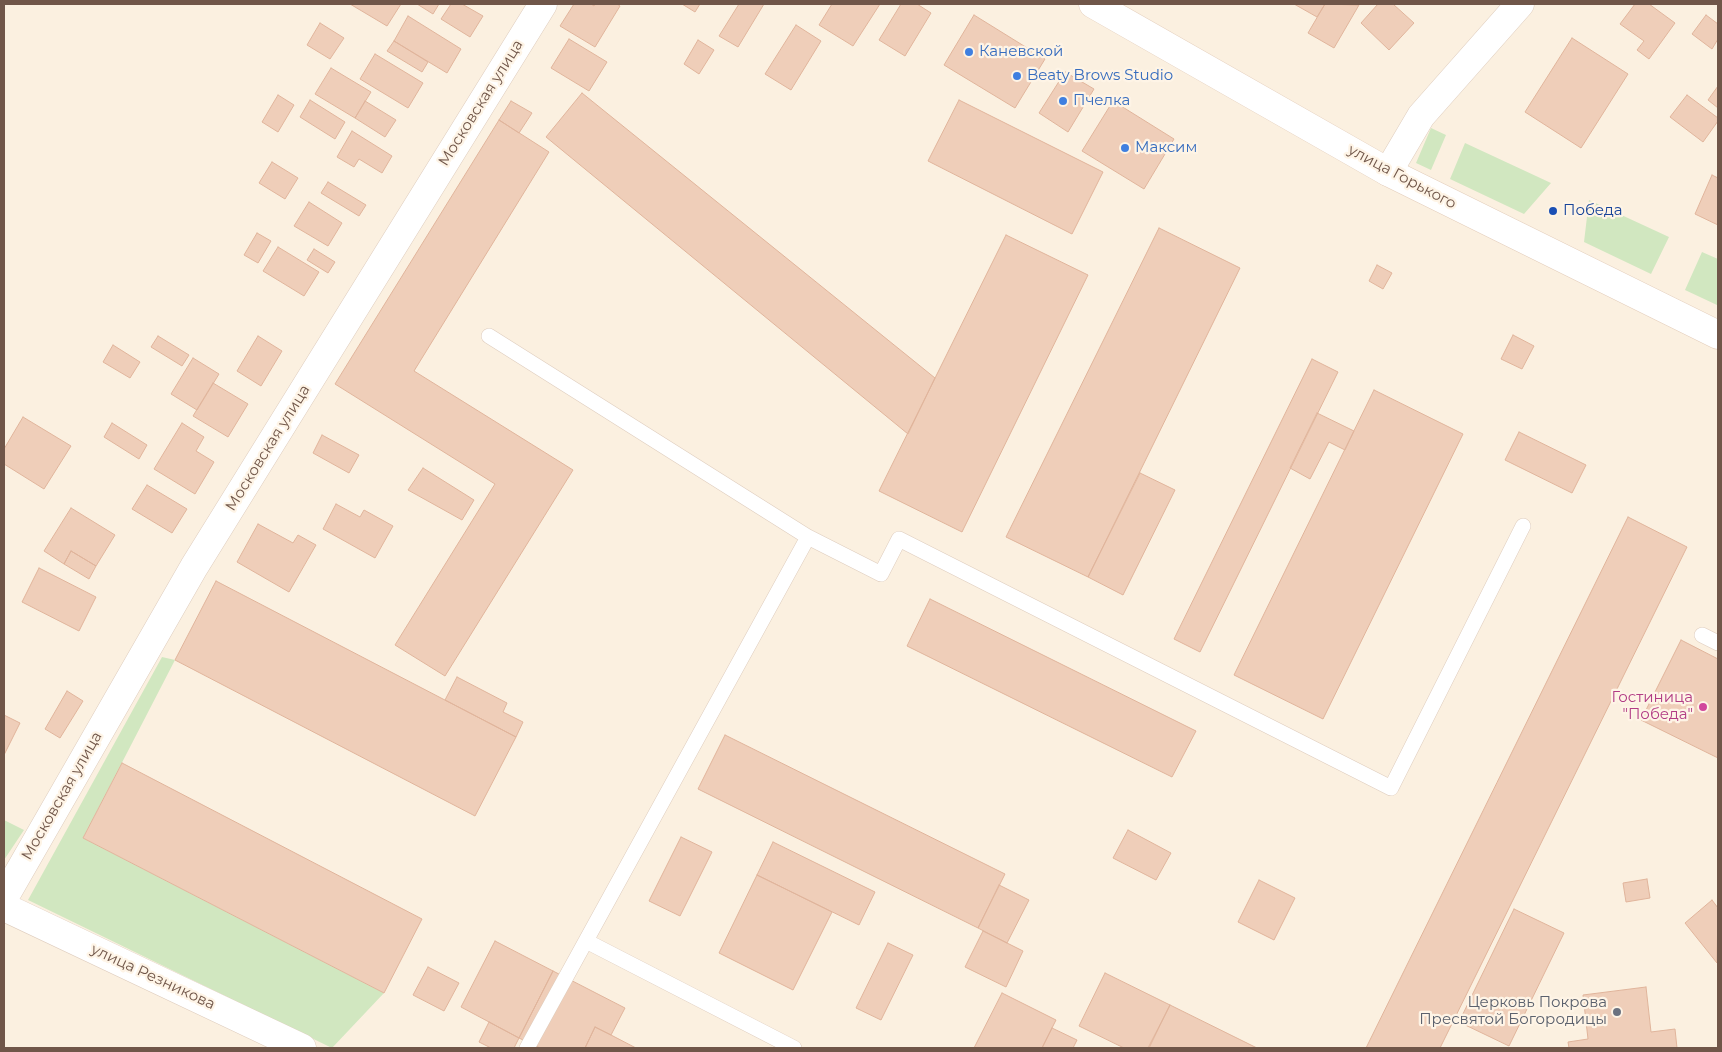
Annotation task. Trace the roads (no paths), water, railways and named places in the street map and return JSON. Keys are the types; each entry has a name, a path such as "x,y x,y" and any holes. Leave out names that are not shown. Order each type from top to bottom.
{"street":[{"name":"Московская улица","path":"4,898 194,567 543,4"},
{"name":"улица Горького","path":"1093,4 1388,172 1718,335"},
{"path":"1388,172 1421,116 1520,4"},
{"name":"улица Резникова","path":"4,907 302,1048"}],"lane":[{"path":"489,336 808,536 881,574 899,539 1391,788 1523,526"},
{"path":"527,1048 808,536"},
{"path":"1702,635 1718,643"},
{"path":"586,941 794,1048"}],"place":[{"name":"Каневской","path":"969,52"},
{"name":"Beaty Brows Studio","path":"1017,76"},
{"name":"Пчелка","path":"1063,101"},
{"name":"Максим","path":"1125,148"},
{"name":"Победа","path":"1553,211"},
{"name":"Гостиница \"Победа\"","path":"1703,707"},
{"name":"Церковь Покрова Пресвятой Богородицы","path":"1617,1012"}]}
